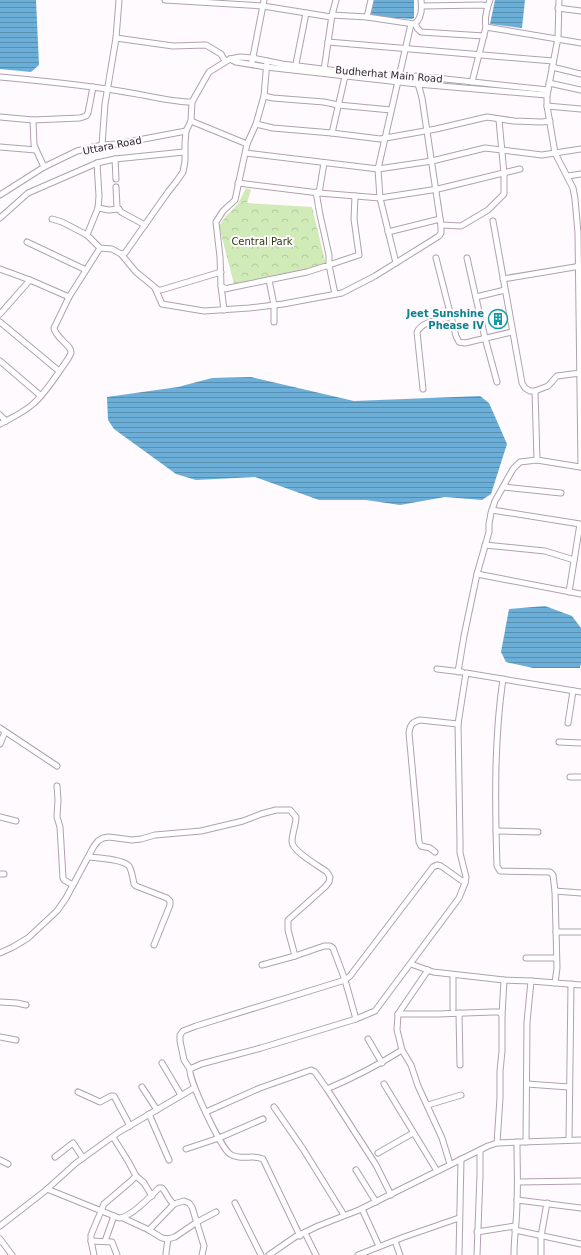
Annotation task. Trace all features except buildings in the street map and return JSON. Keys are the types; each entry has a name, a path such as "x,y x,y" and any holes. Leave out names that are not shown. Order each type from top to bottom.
{"street":[{"path":"102,145 105,104 116,38 119,0"},
{"path":"165,0 263,6 332,16 367,16 413,24 421,32 484,36"},
{"path":"251,65 264,0"},
{"path":"324,71 332,16 336,0"},
{"path":"367,16 371,0"},
{"path":"396,263 380,198 378,169 405,49 413,24 420,18 422,6 421,0"},
{"path":"472,82 486,27 485,22 487,6 490,0"},
{"path":"458,672 477,574 489,532 492,510 495,501 513,469 520,462 537,460 581,467 579,235 573,188 555,153 547,106 547,92 558,38 559,0"},
{"path":"422,6 487,6"},
{"path":"558,8 581,11"},
{"path":"296,68 306,13"},
{"path":"486,27 581,43"},
{"path":"116,38 173,46 206,45 228,60 209,72 192,102 191,121 184,143 183,172 130,248 125,253 121,254"},
{"path":"328,42 553,61"},
{"name":"Budherhat Main Road","path":"228,60 240,57 252,58 267,64"},
{"name":"Budherhat Main Road","path":"228,60 251,65 267,64 346,74 399,78 416,76 547,92"},
{"path":"224,310 216,222 223,211 234,200 247,144 256,124 264,96 267,64"},
{"path":"552,67 581,74"},
{"path":"332,133 346,74"},
{"path":"0,76 131,92 173,101 192,102"},
{"path":"155,288 162,304 204,311 274,308 342,293 375,276 439,236 441,233 441,225 432,161 426,131 422,98 416,76"},
{"name":"Budherhat Main Road","path":"399,78 418,84 547,92"},
{"path":"549,83 581,90"},
{"path":"0,117 33,120 80,118 86,116 88,113 93,87"},
{"path":"264,96 391,110"},
{"path":"547,106 581,109"},
{"path":"256,124 273,128 380,139 426,131 488,117 499,120 514,121 550,121"},
{"path":"33,120 34,145 44,167"},
{"path":"441,225 461,226 488,210 504,194 504,174 499,120"},
{"path":"191,121 247,144"},
{"name":"Uttara Road","path":"0,195 44,167 77,151 102,145 186,133"},
{"path":"0,147 36,150"},
{"path":"246,153 378,169 432,161 485,148 542,155 581,149"},
{"path":"0,218 28,193 97,163 115,159 184,152"},
{"path":"115,159 116,179"},
{"path":"87,235 98,208 99,196 97,163"},
{"path":"324,163 318,192 320,215 329,255 329,265 335,294"},
{"path":"238,183 380,198 435,189 520,170"},
{"path":"568,176 581,174"},
{"path":"116,186 117,207 121,212 145,225"},
{"path":"221,286 226,289 307,272 359,255 354,219 355,196"},
{"path":"98,208 109,210 119,209"},
{"path":"52,219 62,222 87,235 100,248 112,249 121,254 136,272 155,288 161,290 221,272"},
{"path":"388,232 440,219"},
{"path":"493,222 522,383 525,388 530,391 535,391 548,386 557,376 580,373"},
{"path":"28,242 86,270"},
{"path":"0,424 24,411 41,396 71,352 55,333 54,328 69,297 100,248"},
{"path":"436,258 456,336 459,342 465,343 512,332"},
{"path":"467,258 485,338 497,382"},
{"path":"503,279 579,266"},
{"path":"0,269 69,297"},
{"path":"0,314 30,280"},
{"path":"269,280 274,308 274,320"},
{"path":"476,297 505,290"},
{"path":"423,389 417,332 424,324 451,317"},
{"path":"0,322 59,371"},
{"path":"0,361 41,396"},
{"path":"535,391 537,460"},
{"path":"0,415 6,421"},
{"path":"504,487 561,493"},
{"path":"492,510 580,524 569,592"},
{"path":"485,545 545,551 574,560"},
{"path":"477,574 581,594"},
{"path":"437,669 581,692"},
{"path":"190,1069 201,1064 247,1052 375,1012 459,898 465,883 465,869 460,853 458,724 466,673"},
{"path":"503,679 498,712 496,831 498,866 500,870 550,872 553,875 556,932 555,983"},
{"path":"568,723 573,691"},
{"path":"436,852 430,848 421,846 419,842 409,733 410,726 414,722 420,720 458,724"},
{"path":"0,728 57,766"},
{"path":"0,744 5,732"},
{"path":"559,742 581,743"},
{"path":"570,777 581,777"},
{"path":"57,786 57,817 60,827 63,878 73,885"},
{"path":"0,953 28,938 57,911 98,841 103,838 109,837 132,840 155,835 201,832 243,821 276,810 290,810 296,816 293,846 327,872 330,877 329,882 325,887 288,920 288,930 295,956"},
{"path":"0,817 16,821"},
{"path":"496,831 538,832"},
{"path":"89,857 118,861 126,864 129,866 134,884 136,886 167,898 170,901 170,905 154,945"},
{"path":"316,1255 303,1234 263,1159 258,1156 233,1156 226,1150 194,1088 190,1069 184,1060 180,1035 184,1031 196,1026 345,980 350,976 434,867 437,865 441,866 465,883"},
{"path":"555,891 581,894"},
{"path":"556,932 581,932"},
{"path":"262,965 324,946 330,946 333,948 345,980 356,1019"},
{"path":"526,958 556,958"},
{"path":"411,964 433,972 454,975 581,986"},
{"path":"428,970 398,1014 396,1030 402,1050 411,1065 418,1086 442,1138 450,1164"},
{"path":"453,1009 454,975"},
{"path":"497,1143 504,980"},
{"path":"526,1142 528,1022 531,981"},
{"path":"569,1140 570,984"},
{"path":"0,1002 26,1005"},
{"path":"398,1014 497,1012 502,1015"},
{"path":"459,1013 460,1065"},
{"path":"0,1037 16,1040"},
{"path":"368,1038 382,1063"},
{"path":"327,1089 382,1063 402,1050"},
{"path":"162,1063 181,1096"},
{"path":"206,1112 260,1088 311,1070 315,1072 327,1089 376,1165 391,1195"},
{"path":"384,1084 437,1171"},
{"path":"527,1084 569,1087"},
{"path":"142,1087 157,1110"},
{"path":"0,1226 83,1158 149,1114 194,1088"},
{"path":"78,1092 100,1102 114,1096 130,1126"},
{"path":"428,1106 461,1095"},
{"path":"274,1108 303,1149 344,1215"},
{"path":"149,1114 169,1160"},
{"path":"186,1149 219,1138 263,1119"},
{"path":"378,1152 413,1133"},
{"path":"113,1137 136,1176 144,1183 152,1196"},
{"path":"269,1255 295,1237 344,1215 362,1209 450,1164 497,1143 581,1140"},
{"path":"514,1255 518,1182 517,1142"},
{"path":"55,1157 73,1143 83,1158"},
{"path":"477,1255 480,1150"},
{"path":"459,1255 461,1159"},
{"path":"0,1160 8,1164"},
{"path":"356,1170 376,1202"},
{"path":"94,1255 91,1241 93,1230 104,1204 136,1176"},
{"path":"518,1182 581,1181"},
{"path":"123,1218 152,1196 159,1188 162,1188 174,1204"},
{"path":"47,1189 114,1216 123,1218 162,1238 168,1239 175,1238 197,1222 216,1212"},
{"path":"517,1200 581,1208"},
{"path":"149,1230 174,1204 184,1201 189,1203 197,1222 204,1246 202,1255"},
{"path":"235,1203 261,1255"},
{"path":"541,1255 541,1236 547,1203"},
{"path":"362,1209 380,1246"},
{"path":"105,1241 114,1216"},
{"path":"358,1255 459,1218"},
{"path":"477,1232 515,1228 541,1236 581,1244"},
{"path":"0,1239 12,1255"},
{"path":"166,1255 168,1239"},
{"path":"91,1241 112,1242 117,1255"},
{"path":"395,1241 400,1255"}],"green space":[{"name":"Central Park","path":"246,188 251,190 247,203 312,207 326,265 234,284 219,226 226,216 238,204"}],"water":[{"path":"0,0 36,0 39,65 31,72 0,69"},
{"path":"372,0 414,0 414,18 375,18 369,14"},
{"path":"495,0 525,0 522,28 490,24"},
{"path":"251,377 354,401 480,396 489,403 507,444 491,494 482,500 445,497 400,505 366,500 319,500 255,477 196,480 176,474 114,429 108,420 107,397 178,387 212,378"},
{"path":"545,606 572,616 581,628 580,668 533,668 506,662 501,652 509,609"}],"place":[{"name":"Jeet Sunshine Phease IV","path":"498,319"}]}
